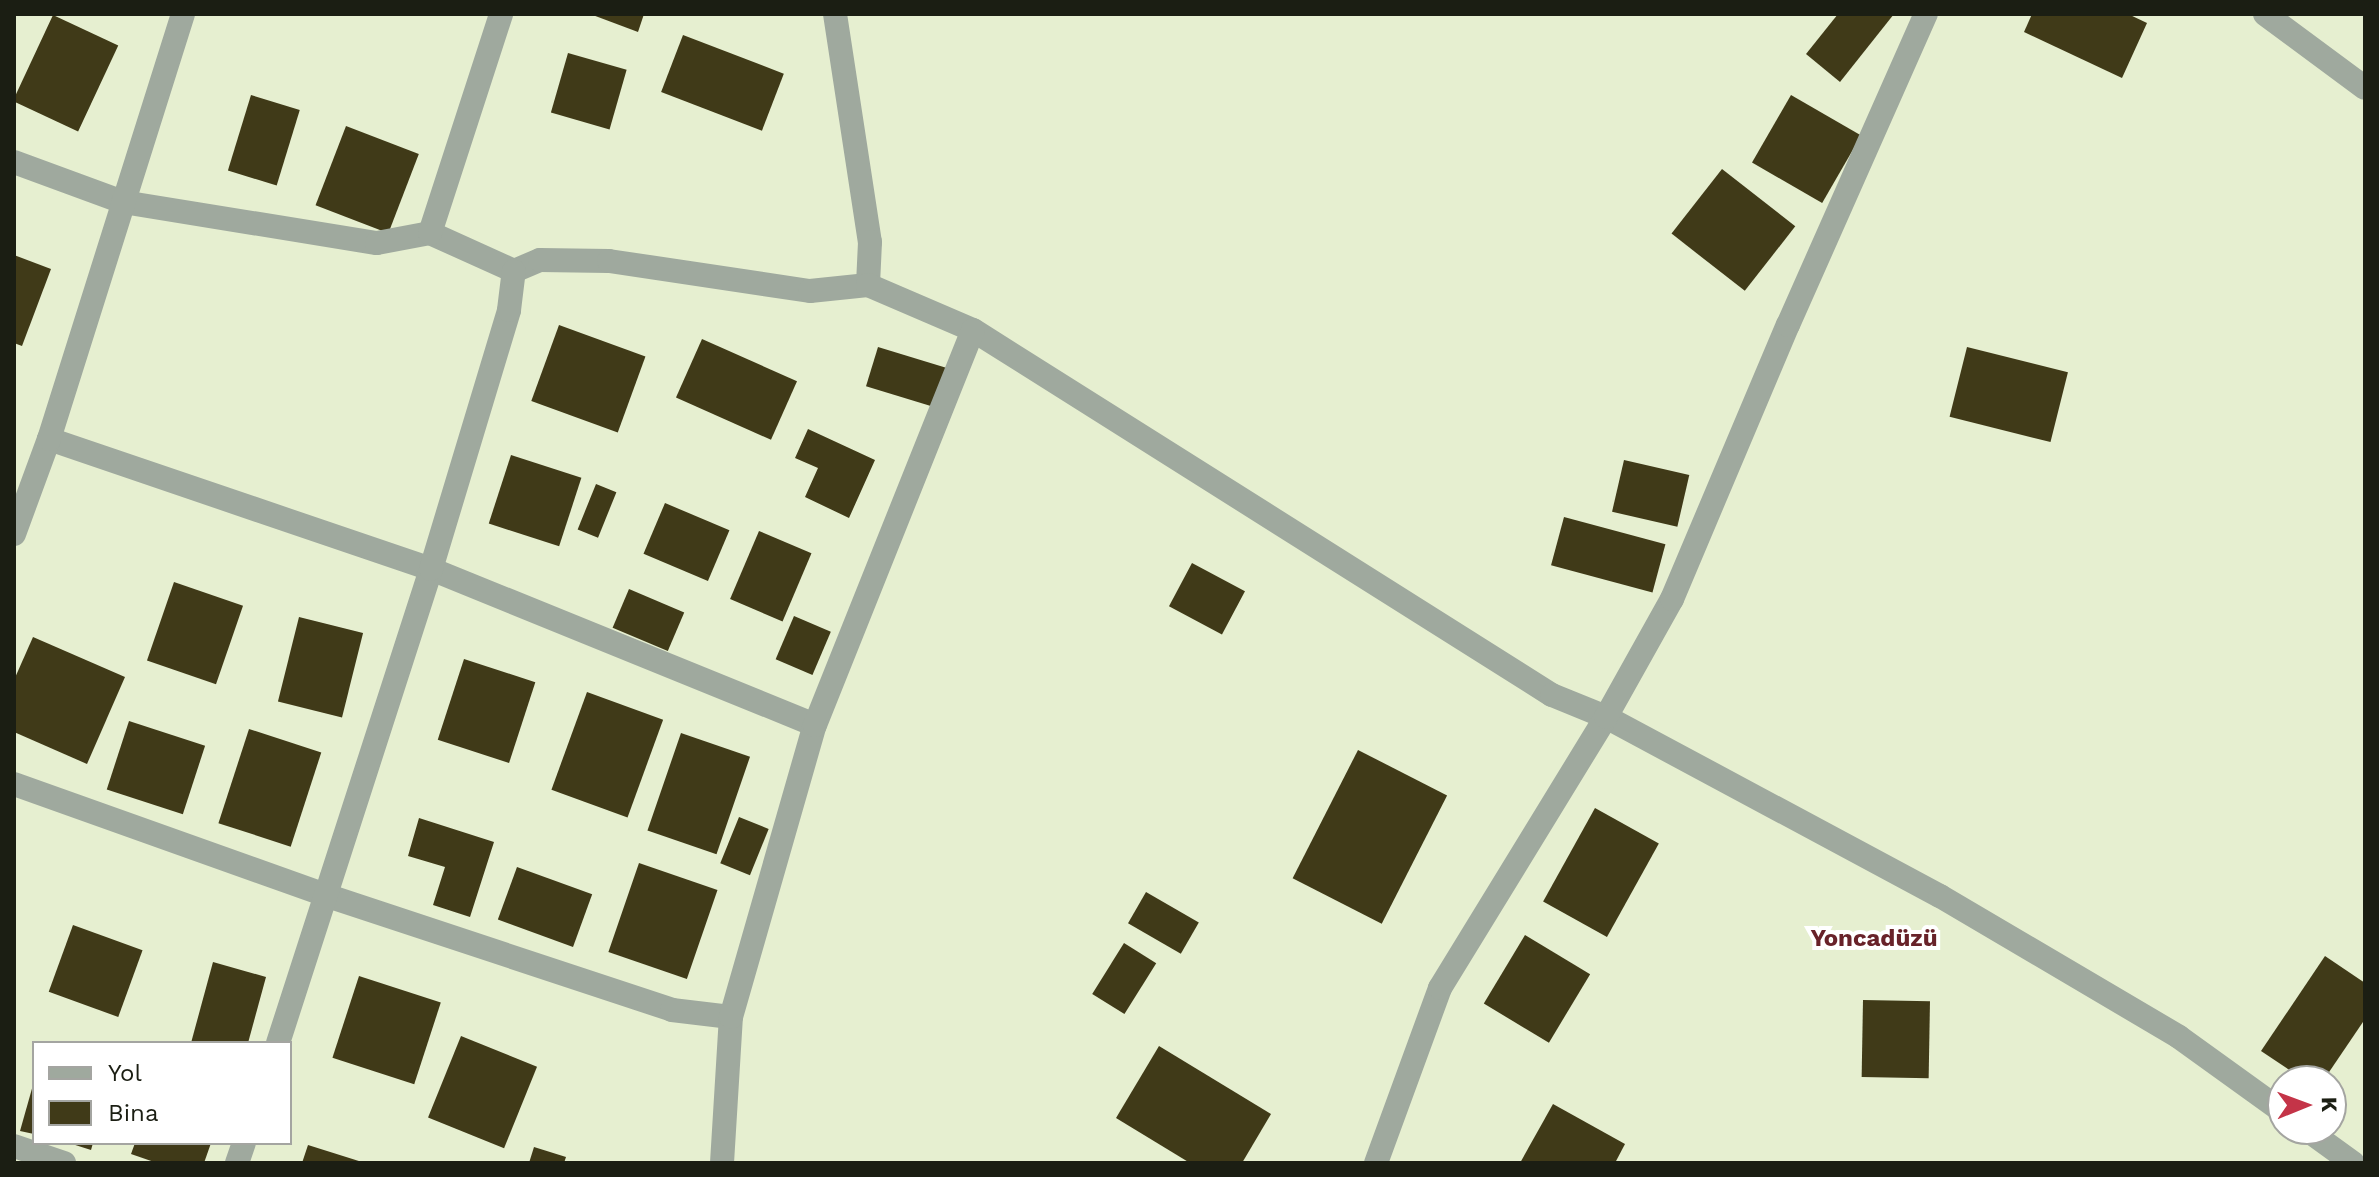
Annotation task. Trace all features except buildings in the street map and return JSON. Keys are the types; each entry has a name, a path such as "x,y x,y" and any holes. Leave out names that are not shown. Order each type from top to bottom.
{"street":[{"path":"14,534 49,439 183,14"},
{"path":"430,233 501,14"},
{"path":"835,14 870,242 868,285"},
{"path":"1376,1163 1440,988 1606,717 1672,599 1788,325 1926,14"},
{"path":"2265,14 2365,88"},
{"path":"14,162 123,202 377,243 430,233 514,271 540,260 609,261 810,291 868,285 973,330 1552,695 1606,717 1940,896 2179,1037 2267,1100"},
{"path":"279,1041 328,896 431,569 509,310 514,271"},
{"path":"722,1163 731,1017 815,725 973,330"},
{"path":"49,439 431,569 815,725"},
{"path":"14,784 328,896 672,1010 731,1017"},
{"path":"2328,1145 2353,1163"},
{"path":"14,1146 64,1163"}],"district":[{"name":"Yoncadüzü","path":"1874,939"}]}
